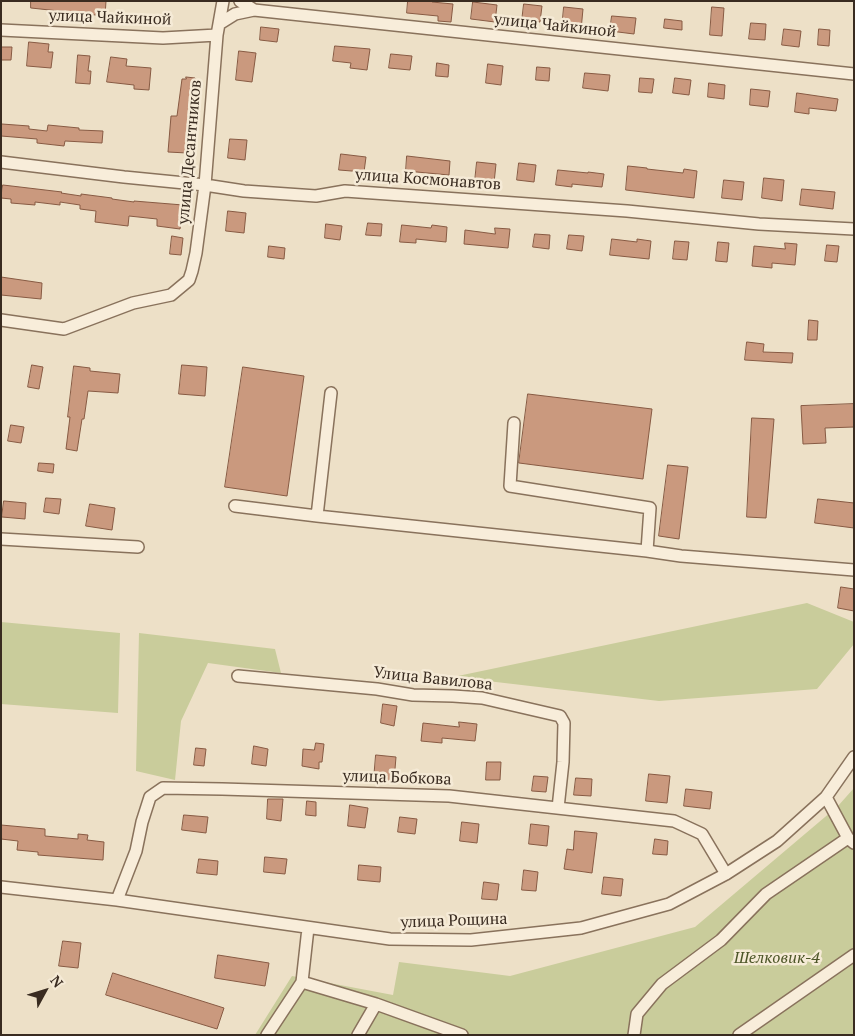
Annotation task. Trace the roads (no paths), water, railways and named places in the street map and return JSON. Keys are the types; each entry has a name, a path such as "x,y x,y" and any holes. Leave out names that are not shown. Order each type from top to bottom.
{"street":[{"name":"улица Десантников","path":"1,320 64,329 133,303 171,295 189,280 196,253 206,185 218,29 222,1"},
{"name":"улица Чайкиной","path":"240,1 254,10"},
{"name":"улица Чайкиной","path":"1,30 163,38 218,29 234,14 254,10 854,74"},
{"name":"улица Космонавтов","path":"1,162 244,191 316,196 345,191 627,211 759,224 854,229"},
{"path":"317,516 331,393"},
{"path":"514,423 510,486 650,508 647,551"},
{"path":"235,506 681,556 854,570"},
{"path":"1,539 138,547"},
{"name":"Улица Вавилова","path":"238,676 413,695 482,698 560,716 564,723 558,808"},
{"name":"улица Рощина","path":"1,887 117,900 390,939 472,940 581,928 669,904 726,874 777,841 826,797 854,757"},
{"name":"улица Бобкова","path":"117,900 136,851 150,797 163,788 449,796 674,821 702,834 726,874"},
{"path":"634,1035 637,1014 662,984 721,940 766,894 851,841 826,797"},
{"path":"267,1035 302,982 308,928"},
{"path":"739,1035 854,956"},
{"path":"302,982 376,1004 455,1034"},
{"path":"358,1035 376,1004"}],"park label":[{"name":"Шелковик-4","path":"777,958"}]}
